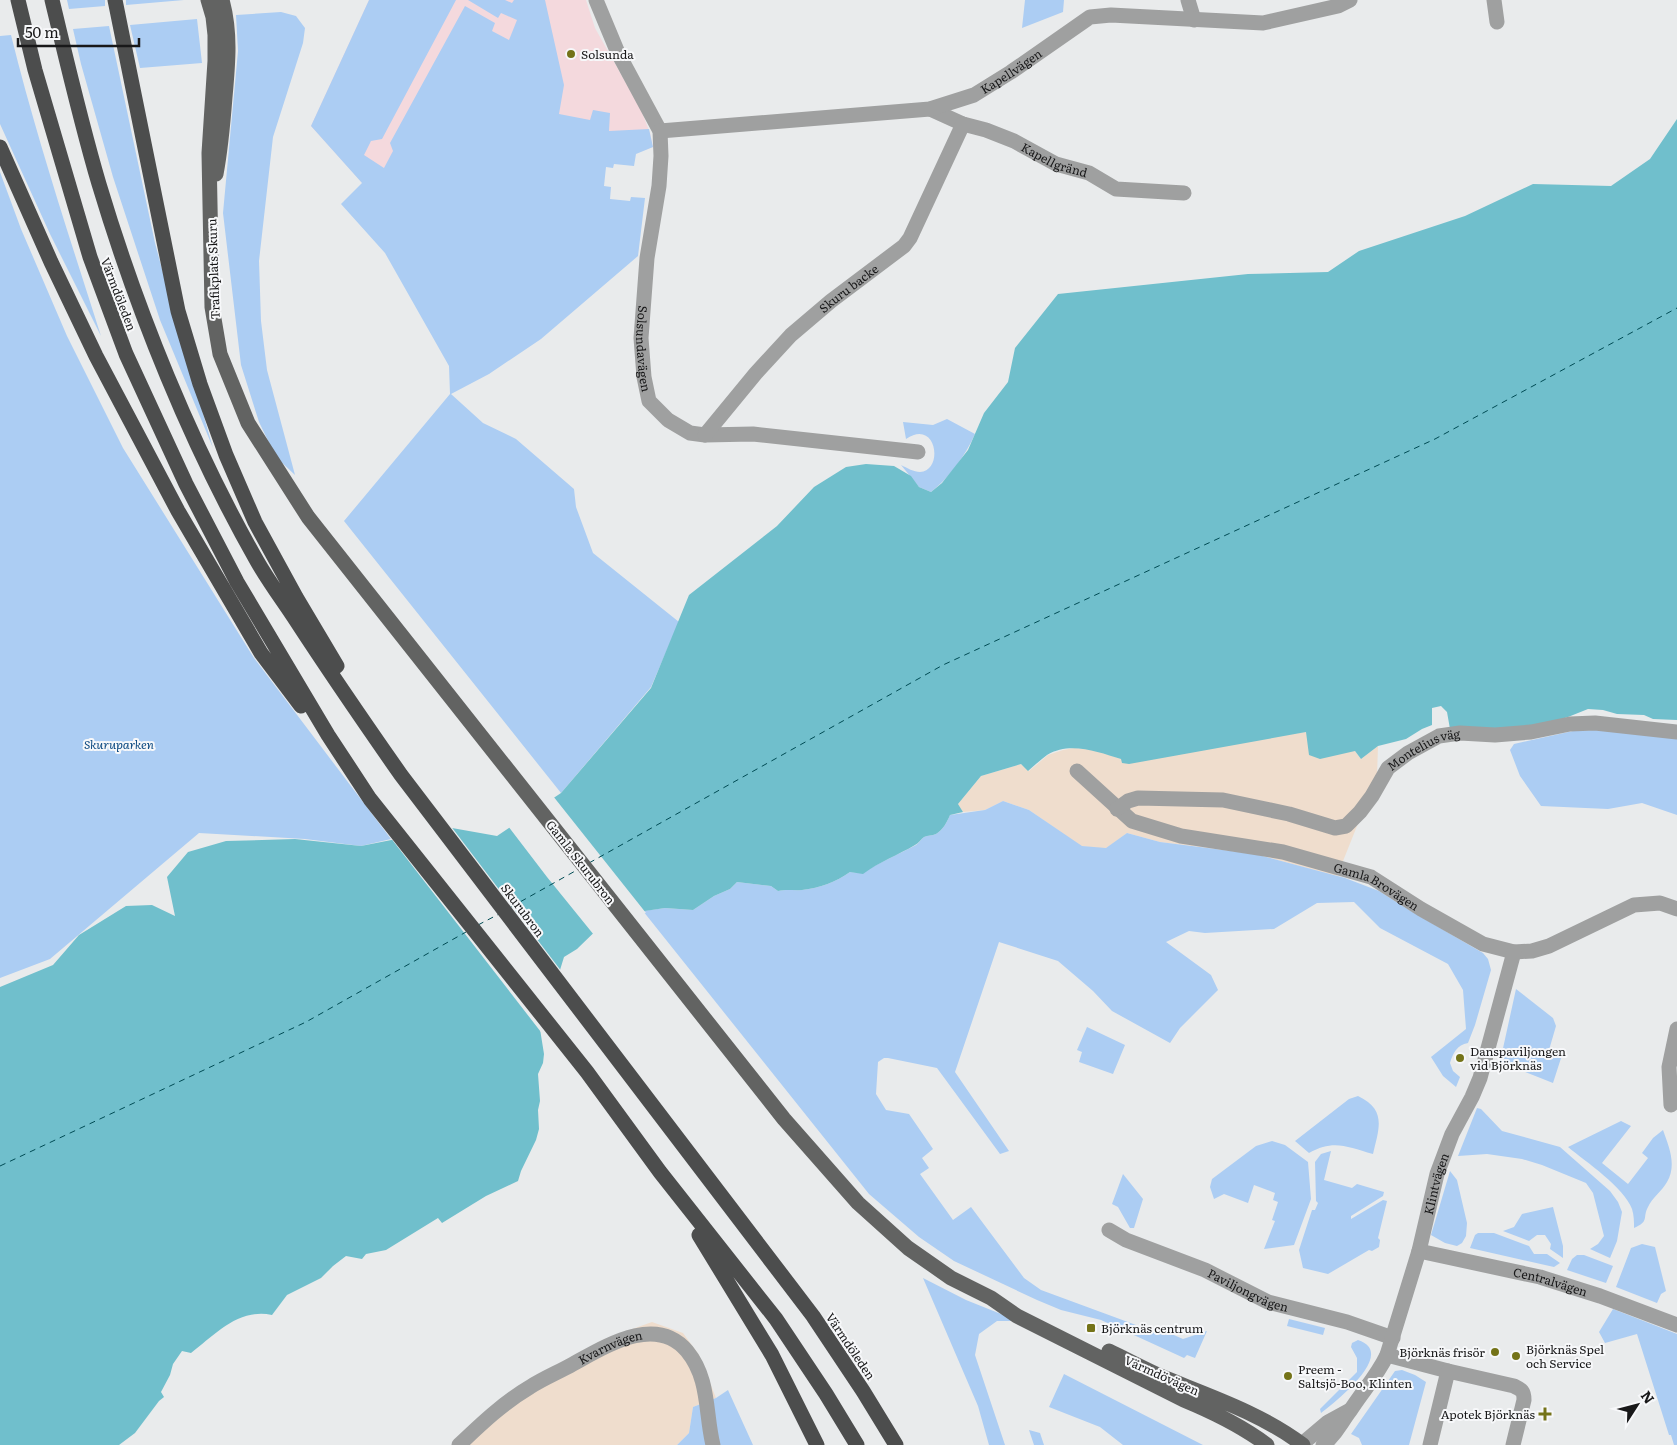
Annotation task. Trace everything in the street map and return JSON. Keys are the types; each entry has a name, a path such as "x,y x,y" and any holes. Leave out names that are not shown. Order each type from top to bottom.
{"highway":[{"name":"Värmdöleden","path":"18,0 35,70 90,257 126,354 186,484 237,582 328,735 370,799"},
{"name":"Värmdöleden","path":"52,0 99,184 123,259 167,373 194,436 258,562"},
{"path":"115,0 178,311 200,384 226,455 255,522 402,775"},
{"path":"0,147 44,247 96,356 178,511 224,593 261,653 370,799 587,1072 660,1172 776,1319 826,1394 857,1445"},
{"name":"Skurubron","path":"258,562 344,693 402,775 776,1266"},
{"path":"660,1172 772,1355 817,1445"},
{"name":"Värmdöleden","path":"776,1266 833,1346 896,1445"}],"main road":[{"name":"Trafikplats Skuru","path":"208,0 220,17 228,34 228,73 221,147 210,208 212,307 220,354 248,423 308,517"},
{"name":"Trafikplats Skuru","path":"220,17 222,0"},
{"name":"Gamla Skurubron","path":"308,517 784,1119 858,1204"},
{"name":"Värmdövägen","path":"858,1204 908,1248 952,1278 991,1298 1017,1316 1207,1410 1254,1435 1268,1445"},
{"name":"Värmdövägen","path":"1017,1316 1102,1348 1163,1377 1225,1402 1290,1436 1302,1445"}],"street":[{"name":"Solsundavägen","path":"596,0 618,53 660,131 659,186 647,258 641,338 644,377 649,401 668,420 690,433 705,435 753,434 918,452"},
{"path":"1188,0 1194,20"},
{"name":"Kapellvägen","path":"660,131 930,109 974,95 1011,72 1090,17 1111,15 1263,23 1338,6 1350,0"},
{"path":"1494,0 1497,22"},
{"name":"Kapellgränd","path":"930,109 964,124 1014,141 1056,164 1089,173 1116,189 1184,193"},
{"name":"Skuru backe","path":"705,435 756,373 792,335 831,301 904,246 910,238 964,124"},
{"name":"Montelius väg","path":"1118,809 1128,801 1138,798 1223,800 1271,809 1340,828 1346,826 1360,812 1372,796 1388,768 1408,753 1439,736 1448,734 1495,735 1532,732 1570,724 1595,723 1677,732"},
{"name":"Gamla Brovägen","path":"1077,770 1132,821 1181,836 1283,852 1371,878 1484,944 1514,952 1532,952 1549,946 1634,905 1660,903 1677,909"},
{"name":"Klintvägen","path":"1324,1445 1338,1431 1350,1410 1380,1371 1387,1355 1419,1251 1437,1174 1452,1134 1480,1078 1514,952"},
{"path":"1671,1105 1669,1067 1677,1029"},
{"name":"Paviljongvägen","path":"1109,1230 1126,1240 1205,1270 1268,1302 1347,1322 1393,1338"},
{"name":"Centralvägen","path":"1419,1251 1540,1277 1600,1296 1677,1325"},
{"name":"Kvarnvägen","path":"460,1445 497,1410 530,1386 628,1337 647,1334 662,1335 678,1342 695,1362 702,1378 708,1405 713,1445"},
{"path":"1387,1355 1514,1386 1522,1390 1524,1400 1513,1445"},
{"path":"1430,1445 1448,1371"},
{"name":"Klintvägen","path":"1302,1445 1328,1422 1350,1410"}],"shaded area":[{"path":"369,0 586,0 595,28 641,110 653,147 410,236 311,126"},
{"path":"1677,119 1677,720 1653,719 1644,715 1617,714 1603,710 1588,709 1526,730 1450,729 1447,712 1441,706 1432,708 1432,725 1406,739 1378,746 1361,759 1355,751 1320,759 1309,755 1306,732 1129,764 1122,763 1121,759 1094,751 1074,748 1065,749 1047,755 1028,771 1021,764 981,776 958,804 963,812 950,815 943,828 936,834 924,837 916,844 863,874 850,872 828,884 799,890 778,891 771,886 737,882 730,889 714,896 693,910 665,908 611,916 577,949 564,957 552,996 546,1004 540,1029 544,1054 543,1063 538,1074 540,1101 538,1110 539,1129 518,1181 486,1196 442,1223 438,1218 386,1250 366,1254 362,1259 346,1256 321,1278 287,1295 272,1315 248,1315 238,1319 218,1331 191,1353 182,1351 173,1364 170,1375 161,1392 164,1397 135,1433 119,1445 0,1445 0,987 53,965 79,935 126,906 152,905 175,916 167,877 188,852 226,841 295,839 361,846 452,828 497,836 561,793 651,688 689,595 777,526 814,487 846,467 866,464 894,466 911,476 919,487 931,492 942,483 968,450 984,413 1008,382 1015,348 1058,294 1248,274 1328,272 1359,251 1465,216 1533,184 1611,186 1650,159"},
{"path":"1306,732 1355,751 1361,759 1378,746 1377,776 1337,876 1255,854 1160,842 1127,833 1106,849 1081,846 1029,810 1003,801 985,810 963,812 958,804 981,776 1021,764 1029,771 1048,755 1063,750 1074,748 1095,750 1121,759"},
{"path":"652,1322 683,1333 699,1355 716,1398 693,1407 689,1433 677,1445 466,1445 539,1374 610,1337"}],"green space":[{"path":"67,0 105,0 105,6 69,9"},
{"path":"126,0 184,0 126,5"},
{"path":"369,0 456,0 382,139 371,141 364,155 384,168 393,151 390,143 465,6 495,23 492,31 509,40 517,20 501,13 498,18 468,0 505,0 512,3 514,0 545,0 564,85 559,114 590,120 593,110 610,113 609,131 649,129 653,147 636,154 634,166 614,164 613,168 606,167 604,186 611,187 610,199 630,201 631,197 645,198 638,256 541,339 489,374 451,394 483,423 516,439 574,489 576,507 593,553 679,622 651,687 561,793 344,521 450,394 449,366 385,253 341,204 362,183 311,126"},
{"path":"1025,0 1064,0 1063,12 1022,28"},
{"path":"281,12 296,16 305,28 303,43 273,137 259,261 261,321 267,370 295,475 276,457 259,422 241,365 223,213 238,51 236,15"},
{"path":"197,19 202,63 140,68 130,25"},
{"path":"109,26 155,243 213,448 160,320 113,177 81,64 73,29"},
{"path":"11,35 42,148 101,336 50,234 0,124 0,36"},
{"name":"Skuruparken","path":"0,172 21,229 67,336 123,448 254,658 391,839 361,846 305,839 199,833 50,959 0,978"},
{"path":"947,419 975,434 956,466 931,492 919,487 901,465 918,472 928,469 934,456 934,447 925,435 916,434 906,439 903,422 933,425"},
{"path":"1613,729 1677,736 1677,815 1642,803 1608,809 1541,806 1520,776 1510,750 1514,744 1573,731"},
{"path":"1003,801 1029,810 1082,846 1106,848 1127,833 1160,842 1255,854 1345,878 1379,891 1483,953 1488,959 1491,970 1475,1025 1468,1043 1456,1050 1450,1063 1453,1071 1460,1077 1456,1087 1443,1076 1431,1057 1466,1029 1463,990 1448,964 1380,928 1354,902 1317,903 1274,929 1205,933 1189,931 1166,942 1211,975 1218,990 1180,1028 1170,1043 1112,1011 1093,991 1058,961 999,942 955,1072 1009,1151 1000,1154 937,1068 888,1058 878,1062 876,1094 886,1110 909,1114 933,1149 922,1158 929,1168 920,1174 953,1220 971,1207 1024,1278 1041,1290 1155,1332 1160,1329 1183,1339 1207,1331 1195,1358 1187,1355 1184,1358 1101,1320 1061,1310 1037,1300 954,1261 919,1237 869,1194 643,911 665,908 693,910 714,896 730,889 737,882 771,886 778,891 815,888 833,882 850,872 863,873 916,845 924,837 936,834 943,828 950,815 985,810"},
{"path":"1516,989 1553,1018 1556,1026 1549,1050 1562,1055 1553,1083 1500,1062"},
{"path":"1087,1027 1125,1045 1113,1074 1079,1062 1082,1052 1077,1050"},
{"path":"1358,1096 1373,1107 1379,1120 1373,1154 1333,1145 1309,1153 1295,1141 1349,1099"},
{"path":"1477,1108 1481,1109 1502,1131 1560,1147 1610,1191 1622,1212 1617,1241 1610,1258 1590,1249 1598,1244 1604,1236 1593,1193 1586,1183 1522,1159 1487,1154 1458,1156"},
{"path":"1621,1121 1631,1126 1602,1163 1628,1184 1648,1158 1642,1153 1653,1138 1663,1130 1672,1163 1667,1182 1650,1204 1644,1221 1634,1228 1632,1209 1621,1192 1604,1175 1568,1147"},
{"path":"1272,1141 1285,1145 1308,1162 1311,1199 1294,1245 1264,1249 1275,1221 1272,1220 1278,1202 1273,1200 1275,1193 1254,1185 1248,1203 1224,1194 1214,1199 1210,1187 1212,1179 1256,1146"},
{"path":"1331,1151 1324,1180 1352,1188 1357,1184 1384,1192 1383,1196 1351,1216 1351,1219 1383,1200 1387,1201 1378,1238 1380,1240 1379,1247 1372,1251 1369,1250 1328,1274 1303,1268 1299,1250 1312,1210 1315,1210 1318,1203 1316,1201 1315,1162 1321,1154"},
{"path":"1450,1171 1457,1180 1467,1223 1466,1236 1462,1243 1457,1246 1445,1243 1431,1235"},
{"path":"1123,1174 1143,1199 1134,1228 1130,1228 1118,1207 1112,1204"},
{"path":"1553,1207 1563,1246 1563,1258 1550,1249 1551,1244 1545,1235 1537,1235 1529,1241 1503,1231 1514,1227 1522,1214"},
{"path":"1478,1233 1494,1233 1529,1246 1534,1254 1547,1254 1560,1263 1554,1267 1470,1248 1475,1235"},
{"path":"1642,1244 1655,1247 1666,1291 1661,1294 1657,1303 1616,1287 1631,1248"},
{"path":"1577,1255 1584,1255 1613,1266 1606,1283 1567,1270 1572,1259"},
{"path":"923,1278 1013,1321 997,1321 979,1334 975,1355 1005,1445 989,1445 978,1406"},
{"path":"1613,1309 1677,1334 1677,1445 1674,1445 1671,1435 1669,1435 1637,1334 1605,1343 1599,1332"},
{"path":"1289,1319 1325,1328 1323,1335 1287,1326"},
{"path":"1358,1340 1368,1346 1371,1355 1368,1366 1338,1399 1321,1413 1320,1409 1357,1372 1357,1358 1351,1347 1352,1343"},
{"path":"1402,1370 1426,1382 1409,1445 1362,1445 1359,1438 1351,1434 1395,1371"},
{"path":"1064,1374 1203,1445 1123,1445 1100,1427 1049,1407"},
{"path":"728,1390 753,1445 677,1445 689,1433 693,1407 716,1398"},
{"path":"1029,1430 1040,1433 1044,1445 1034,1445"}],"pier":[{"path":"553,796 646,913 612,919 594,935 547,877 508,826"},
{"path":"450,825 562,972 554,997 542,1016 544,1036 390,837"}],"ferry route":[{"path":"589,863 943,665 1435,439 1677,308"},
{"path":"511,907 577,870"},
{"path":"478,925 499,914"},
{"path":"0,1166 306,1022 466,932"}],"place":[{"name":"Solsunda","path":"571,54"},
{"name":"Danspaviljongen vid Björknäs","path":"1460,1058"},
{"name":"Björknäs centrum","path":"1091,1328"},
{"name":"Björknäs frisör","path":"1495,1352"},
{"name":"Björknäs Spel och Service","path":"1516,1356"},
{"name":"Preem - Saltsjö-Boo, Klinten","path":"1288,1376"},
{"name":"Apotek Björknäs","path":"1545,1414"}]}
